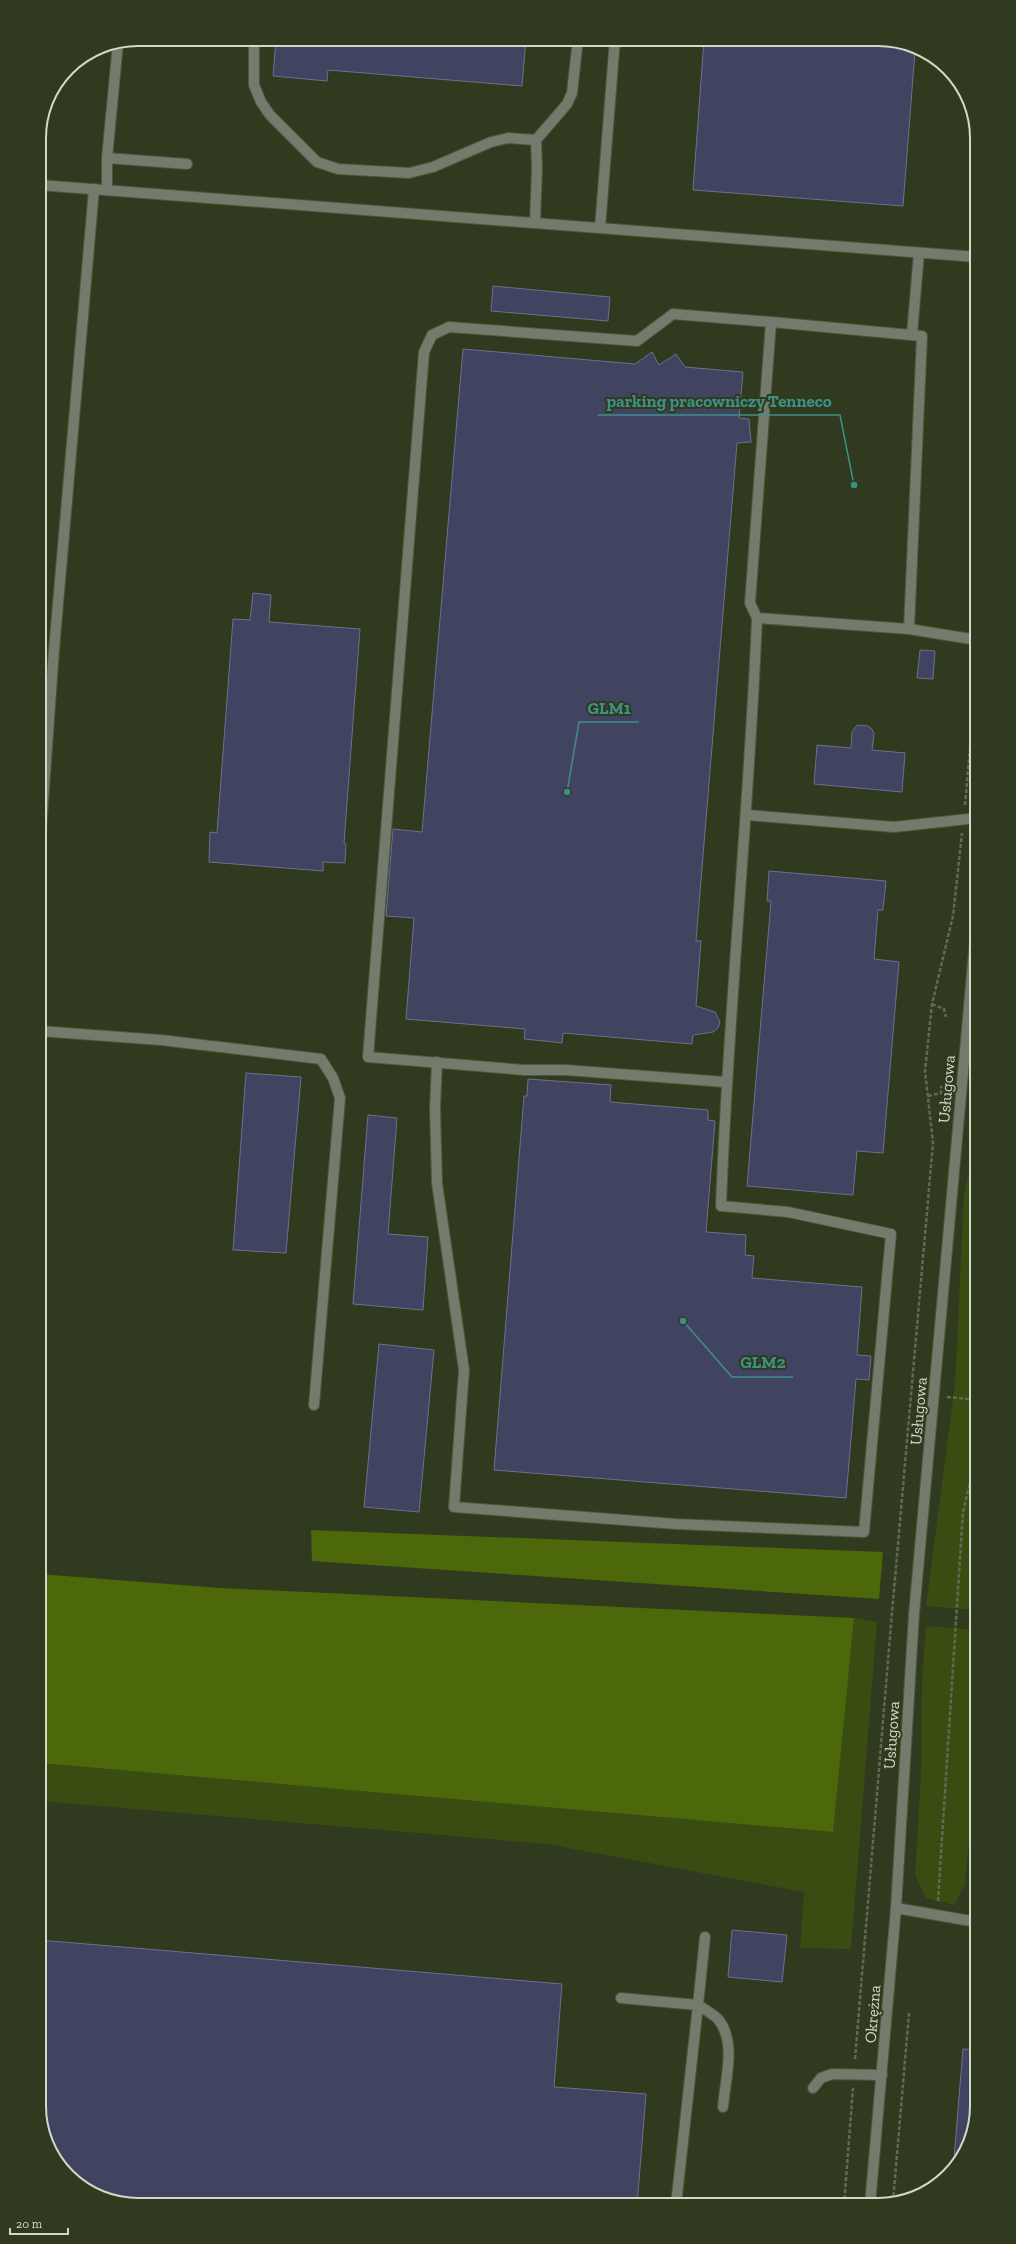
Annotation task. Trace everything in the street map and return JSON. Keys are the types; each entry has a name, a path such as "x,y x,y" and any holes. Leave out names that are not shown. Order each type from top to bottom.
{"street":[{"path":"254,46 254,85 261,102 270,115 317,162 338,169 410,173 433,167 491,142 508,138 536,140"},
{"path":"535,223 538,168 536,140 567,104 572,93 577,46"},
{"path":"600,228 614,46"},
{"path":"107,189 107,158 117,49"},
{"path":"107,158 187,164"},
{"path":"46,186 970,257"},
{"path":"46,764 94,189"},
{"path":"912,334 919,253"},
{"path":"725,1082 566,1070 524,1070 368,1057 424,352 432,335 449,327 637,341 673,314 922,336 908,629"},
{"path":"437,1062 435,1108 437,1183 464,1370 454,1507 676,1524 864,1532 891,1234 788,1212 721,1206 725,1082 747,816 757,618 750,603 771,322"},
{"path":"757,618 908,629 970,639"},
{"path":"747,816 894,827 970,818"},
{"name":"Usługowa","path":"896,1908 914,1614 970,998"},
{"path":"46,1032 161,1040 321,1059 333,1078 340,1098 314,1405"},
{"path":"896,1908 970,1921"},
{"name":"Okrężna","path":"871,2198 896,1908"},
{"path":"677,2198 705,1937"},
{"path":"621,1998 698,2005 718,2019 727,2036 728,2055 723,2107"},
{"path":"813,2088 821,2078 832,2074 882,2075"}],"path":[{"path":"845,2198 891,1620 934,1144 925,1071 932,1004 953,916 970,743"},
{"path":"932,1004 944,1009 946,1017"},
{"path":"928,1096 941,1093 941,1086"},
{"path":"935,1396 970,1399"},
{"path":"937,1915 963,1512 970,1482"},
{"path":"893,2196 909,2013"}],"green space":[{"path":"970,1166 970,1609 926,1606 955,1384 964,1195"},
{"path":"311,1530 883,1552 879,1599 312,1561"},
{"path":"46,1575 220,1588 854,1618 833,1832 46,1764"},
{"path":"854,1618 877,1622 851,1949 800,1948 804,1892 547,1844 46,1802 46,1764 832,1832"},
{"path":"926,1626 970,1629 970,1832 965,1885 954,1905 926,1898 915,1875 921,1775 922,1680"}],"building":[{"path":"275,46 525,46 522,86 328,70 327,81 273,76"},
{"path":"703,46 884,46 902,49 915,54 903,206 693,190"},
{"path":"493,286 610,297 608,321 491,311"},
{"path":"463,349 635,364 652,352 659,365 676,354 685,367 743,372 739,418 749,419 751,442 737,443 696,941 701,941 696,1006 715,1012 720,1022 718,1028 713,1032 693,1035 692,1044 563,1033 562,1043 524,1039 525,1029 406,1019 414,918 386,916 393,829 422,832"},
{"path":"253,593 271,595 269,622 360,629 344,843 346,844 345,863 323,862 323,871 209,862 210,832 217,833 233,619 250,620"},
{"path":"920,650 935,651 933,679 917,678"},
{"path":"857,725 868,726 872,729 874,734 872,750 905,753 902,792 814,784 817,745 851,748 852,732"},
{"path":"769,871 886,881 883,910 878,910 874,959 899,962 883,1153 857,1151 853,1195 747,1186 771,901 767,901"},
{"path":"246,1073 301,1077 286,1253 233,1250"},
{"path":"528,1079 611,1085 610,1102 708,1110 708,1120 715,1121 706,1232 746,1235 745,1255 754,1256 752,1278 862,1287 857,1355 871,1356 869,1380 856,1379 846,1498 494,1470 524,1096 527,1096"},
{"path":"368,1115 397,1118 388,1234 428,1237 423,1310 353,1304"},
{"path":"379,1344 434,1350 419,1512 364,1507"},
{"path":"732,1930 787,1935 782,1982 728,1977"},
{"path":"46,1941 562,1984 554,2087 646,2094 638,2198 132,2198 120,2196 98,2188 82,2179 73,2171 62,2157 49,2130 46,2106"},
{"path":"963,2049 970,2050 969,2118 967,2130 954,2157"}],"place":[{"name":"parking pracowniczy Tenneco","path":"854,485"},
{"name":"GLM1","path":"567,792"},
{"name":"GLM2","path":"683,1321"}]}
